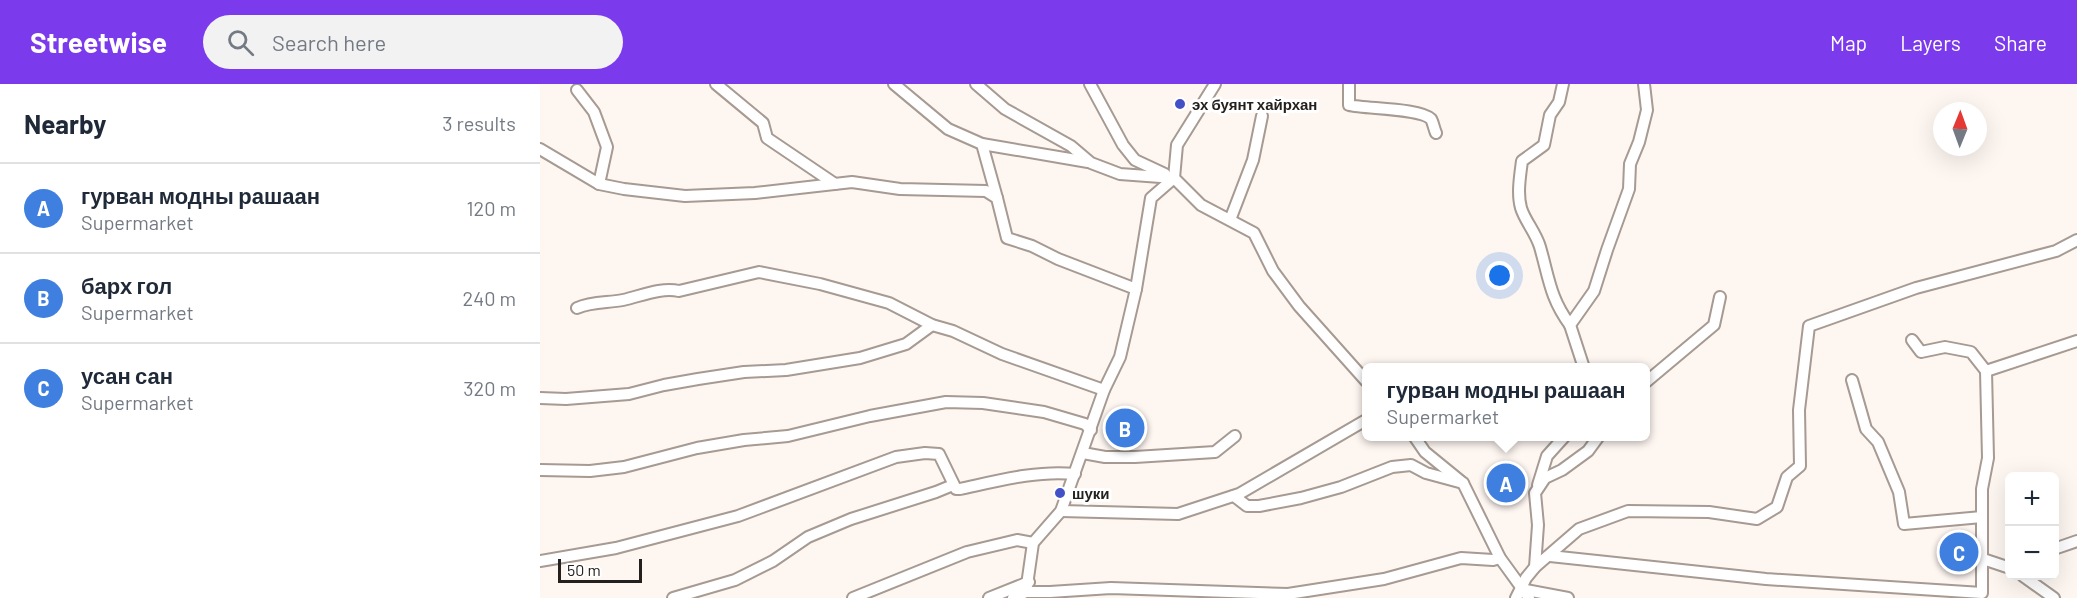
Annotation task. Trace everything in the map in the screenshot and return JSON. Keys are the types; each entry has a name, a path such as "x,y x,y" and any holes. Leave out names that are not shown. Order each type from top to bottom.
{"street":[{"path":"716,84 763,123 767,138 835,184"},
{"path":"894,84 948,129 982,144 1091,163 1120,174 1174,178"},
{"path":"976,84 1005,109 1071,146 1091,163"},
{"path":"1090,84 1123,146 1135,160 1174,178 1201,206 1254,232 1273,271 1299,306 1362,377"},
{"path":"1013,598 1027,587 1033,543 1062,511 1104,390 1120,357 1136,289 1151,198 1174,178 1177,145 1215,84"},
{"path":"1349,84 1349,105 1424,115 1431,120 1436,133"},
{"path":"1563,84 1559,102 1550,115 1544,145 1522,161 1519,186 1521,209 1540,247 1551,291 1559,310 1570,326 1582,363"},
{"path":"1570,326 1594,291 1629,189 1630,164 1639,142 1647,110 1644,84"},
{"path":"577,90 594,112 607,147 599,184"},
{"path":"1230,220 1253,160 1262,116"},
{"path":"982,144 1007,237 1136,289"},
{"path":"540,149 599,184 685,196 755,193 852,182 900,189 986,191 996,198"},
{"path":"1519,593 1526,578 1535,567 1579,529 1628,511 1709,512 1757,519 1778,507 1787,477 1800,466 1799,410 1809,326 1916,288 2056,251 2077,240"},
{"path":"577,308 670,289 679,291 759,272 857,293 889,303 932,325 952,331 1013,358 1104,390"},
{"path":"1650,379 1714,325 1720,297"},
{"path":"540,398 566,399 629,394 698,379 744,372 786,370 860,358 906,344 932,325"},
{"path":"1550,556 1766,579 1982,593 1982,489 1988,458 1986,371 1971,352 1945,347 1921,352 1912,340"},
{"path":"1986,371 2077,341"},
{"path":"1852,380 1866,429 1878,442 1899,492 1904,524 1982,517"},
{"path":"540,470 590,471 624,467 697,448 788,436 870,416 946,402 983,403 1044,412 1085,424 1091,430"},
{"path":"1062,511 1178,514 1234,496 1362,422"},
{"path":"1083,453 1105,457 1135,457 1215,452 1235,436"},
{"path":"1417,441 1425,452 1463,483 1519,593 1529,598"},
{"path":"1535,567 1538,525 1535,494 1547,456 1560,441"},
{"path":"1535,494 1545,478 1562,470 1588,451 1595,441"},
{"path":"540,561 616,548 738,516 912,454 939,454 956,489 1060,472 1075,474"},
{"path":"1234,496 1247,506 1258,507 1341,487 1392,467 1411,465 1426,473 1463,483"},
{"path":"673,598 735,580 773,561 808,537 851,519 953,485"},
{"path":"853,598 967,552 1017,540 1033,543"},
{"path":"2059,548 2077,541"},
{"path":"989,598 1027,587 1050,592 1110,588 1288,594 1384,579 1461,558 1493,560 1500,558"},
{"path":"1983,559 2005,566"},
{"path":"2029,580 2054,598"},
{"path":"1519,593 1568,598"}],"place":[{"name":"эх буянт хайрхан","path":"1180,104"},
{"name":"барх гол","path":"1125,428"},
{"name":"гурван модны рашаан","path":"1506,483"},
{"name":"шуки","path":"1060,493"},
{"name":"усан сан","path":"1959,552"}]}
